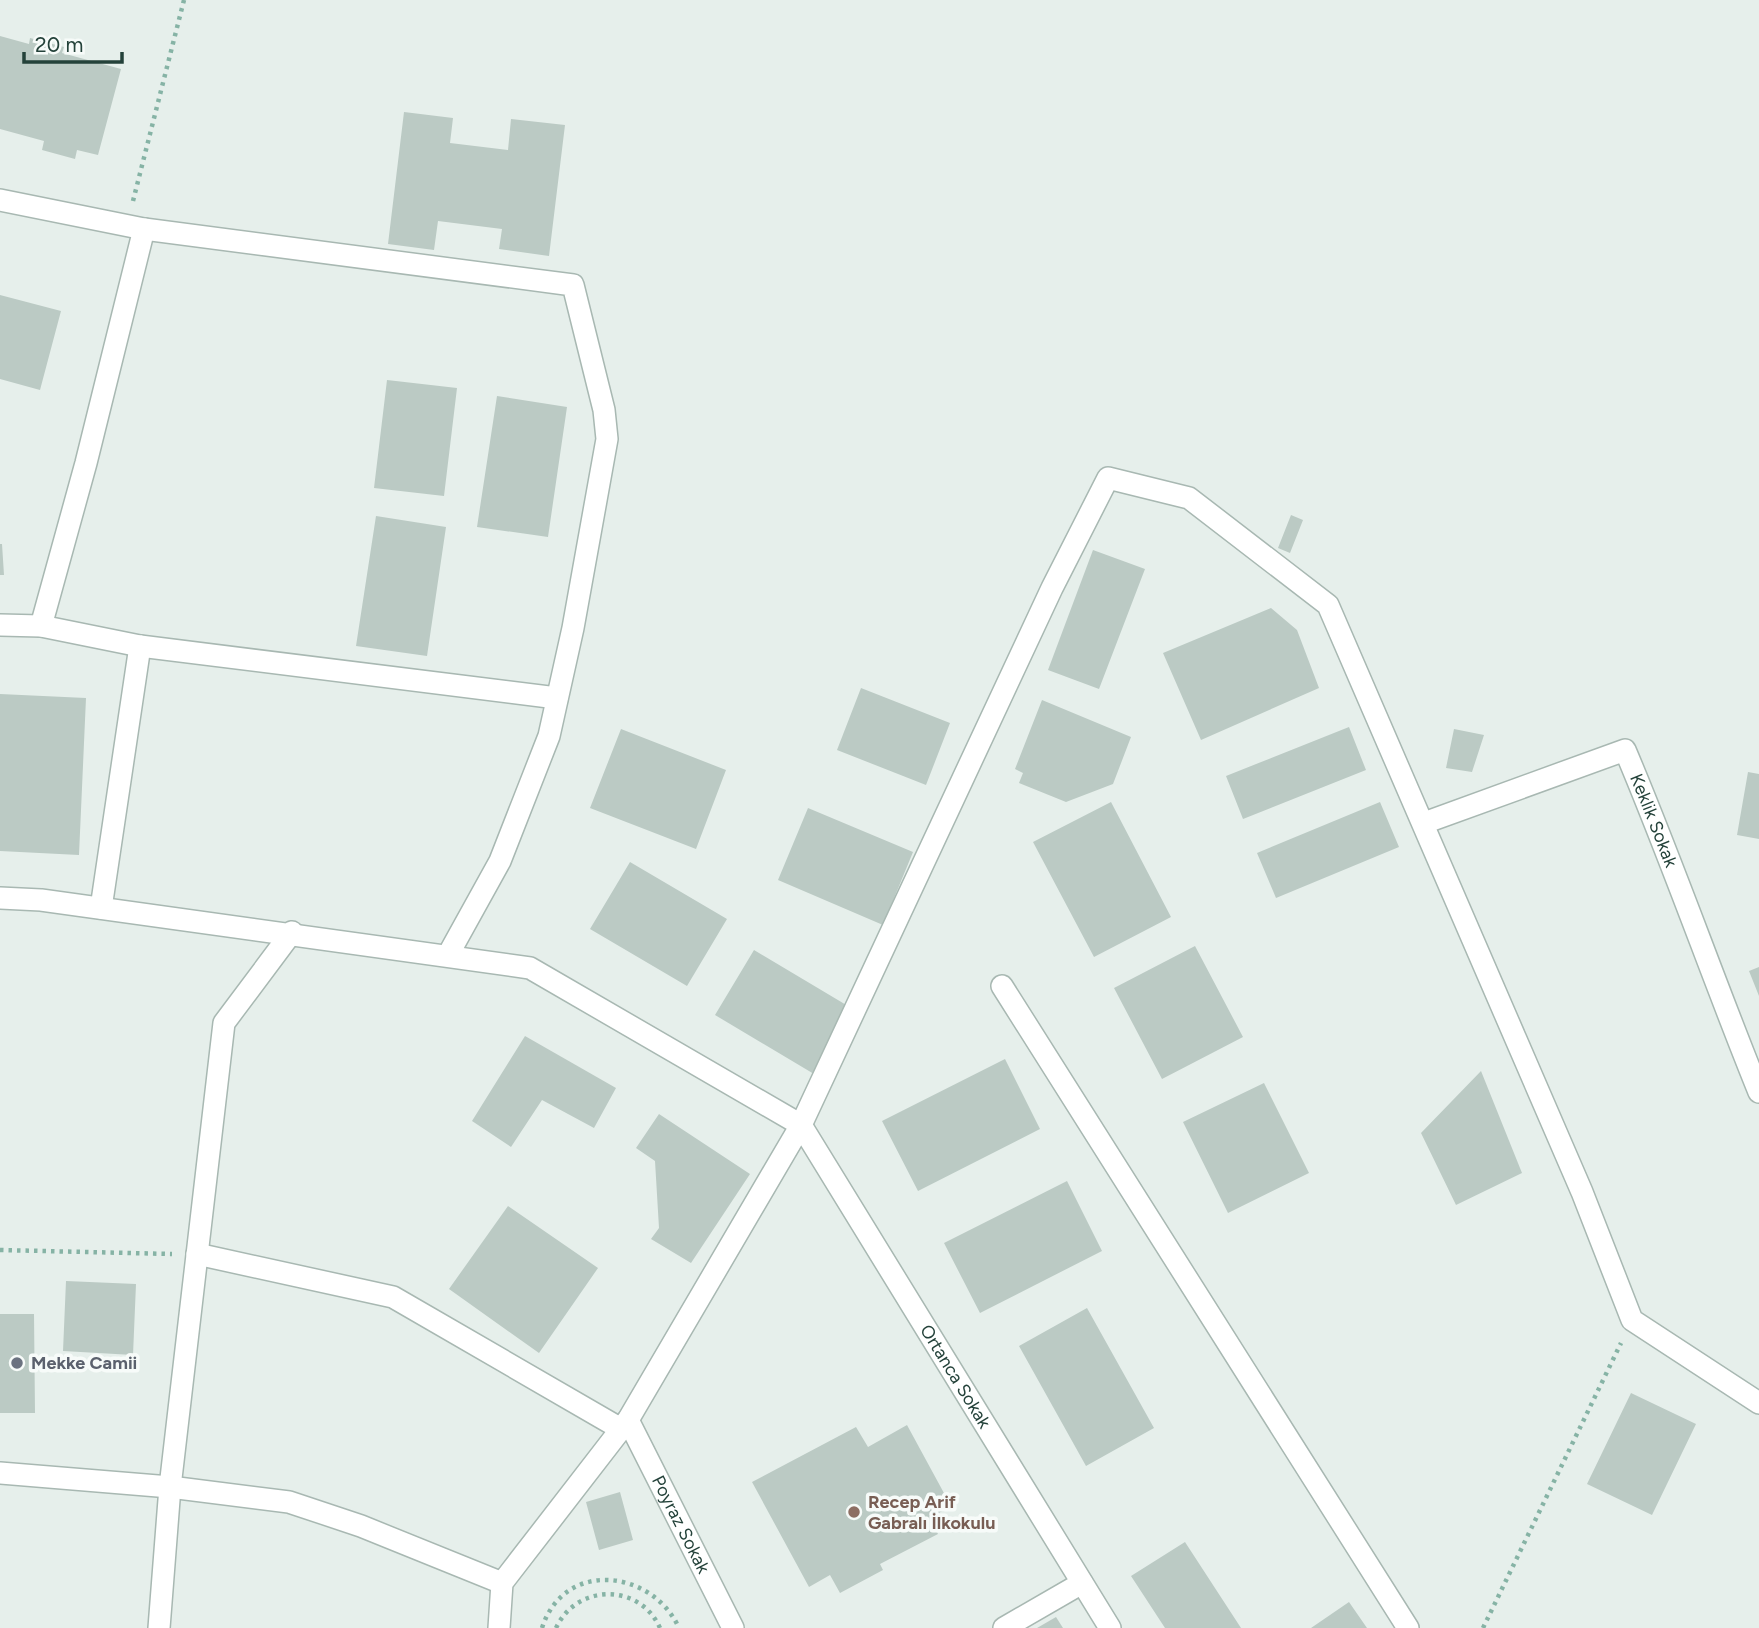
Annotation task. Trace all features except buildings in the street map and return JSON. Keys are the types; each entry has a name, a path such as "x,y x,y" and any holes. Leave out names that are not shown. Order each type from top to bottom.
{"street":[{"path":"0,200 135,227 573,285 604,410 607,439 549,736 500,861 448,955"},
{"path":"41,626 89,450 135,227"},
{"path":"499,1628 502,1583 625,1424 801,1125 1046,600 1108,478 1189,498 1328,604 1583,1192 1632,1320 1759,1403"},
{"path":"0,625 41,626 140,646 557,698"},
{"path":"102,908 140,646"},
{"name":"Keklik Sokak","path":"1424,823 1625,750 1673,864 1721,1000 1759,1092"},
{"path":"0,898 292,932 530,968 801,1125"},
{"path":"159,1628 170,1487 224,1023 292,932"},
{"path":"1002,986 1408,1628"},
{"name":"Ortanca Sokak","path":"801,1125 1110,1628"},
{"path":"197,1254 393,1297 625,1424"},
{"name":"Poyraz Sokak","path":"625,1424 733,1628"},
{"path":"0,1473 170,1487 289,1502 361,1526 502,1583"},
{"path":"1004,1628 1082,1583"}],"path":[{"path":"135,227 184,0"},
{"path":"0,1250 197,1254"},
{"path":"1483,1628 1632,1320"},
{"path":"542,1628 552,1606 578,1585 613,1580 630,1583 659,1597 679,1628"},
{"path":"556,1628 573,1606 596,1594 607,1593 638,1602 654,1614 660,1628"}],"place":[{"name":"Mekke Camii","path":"17,1363"},
{"name":"Recep Arif Gabralı İlkokulu","path":"854,1512"}]}
